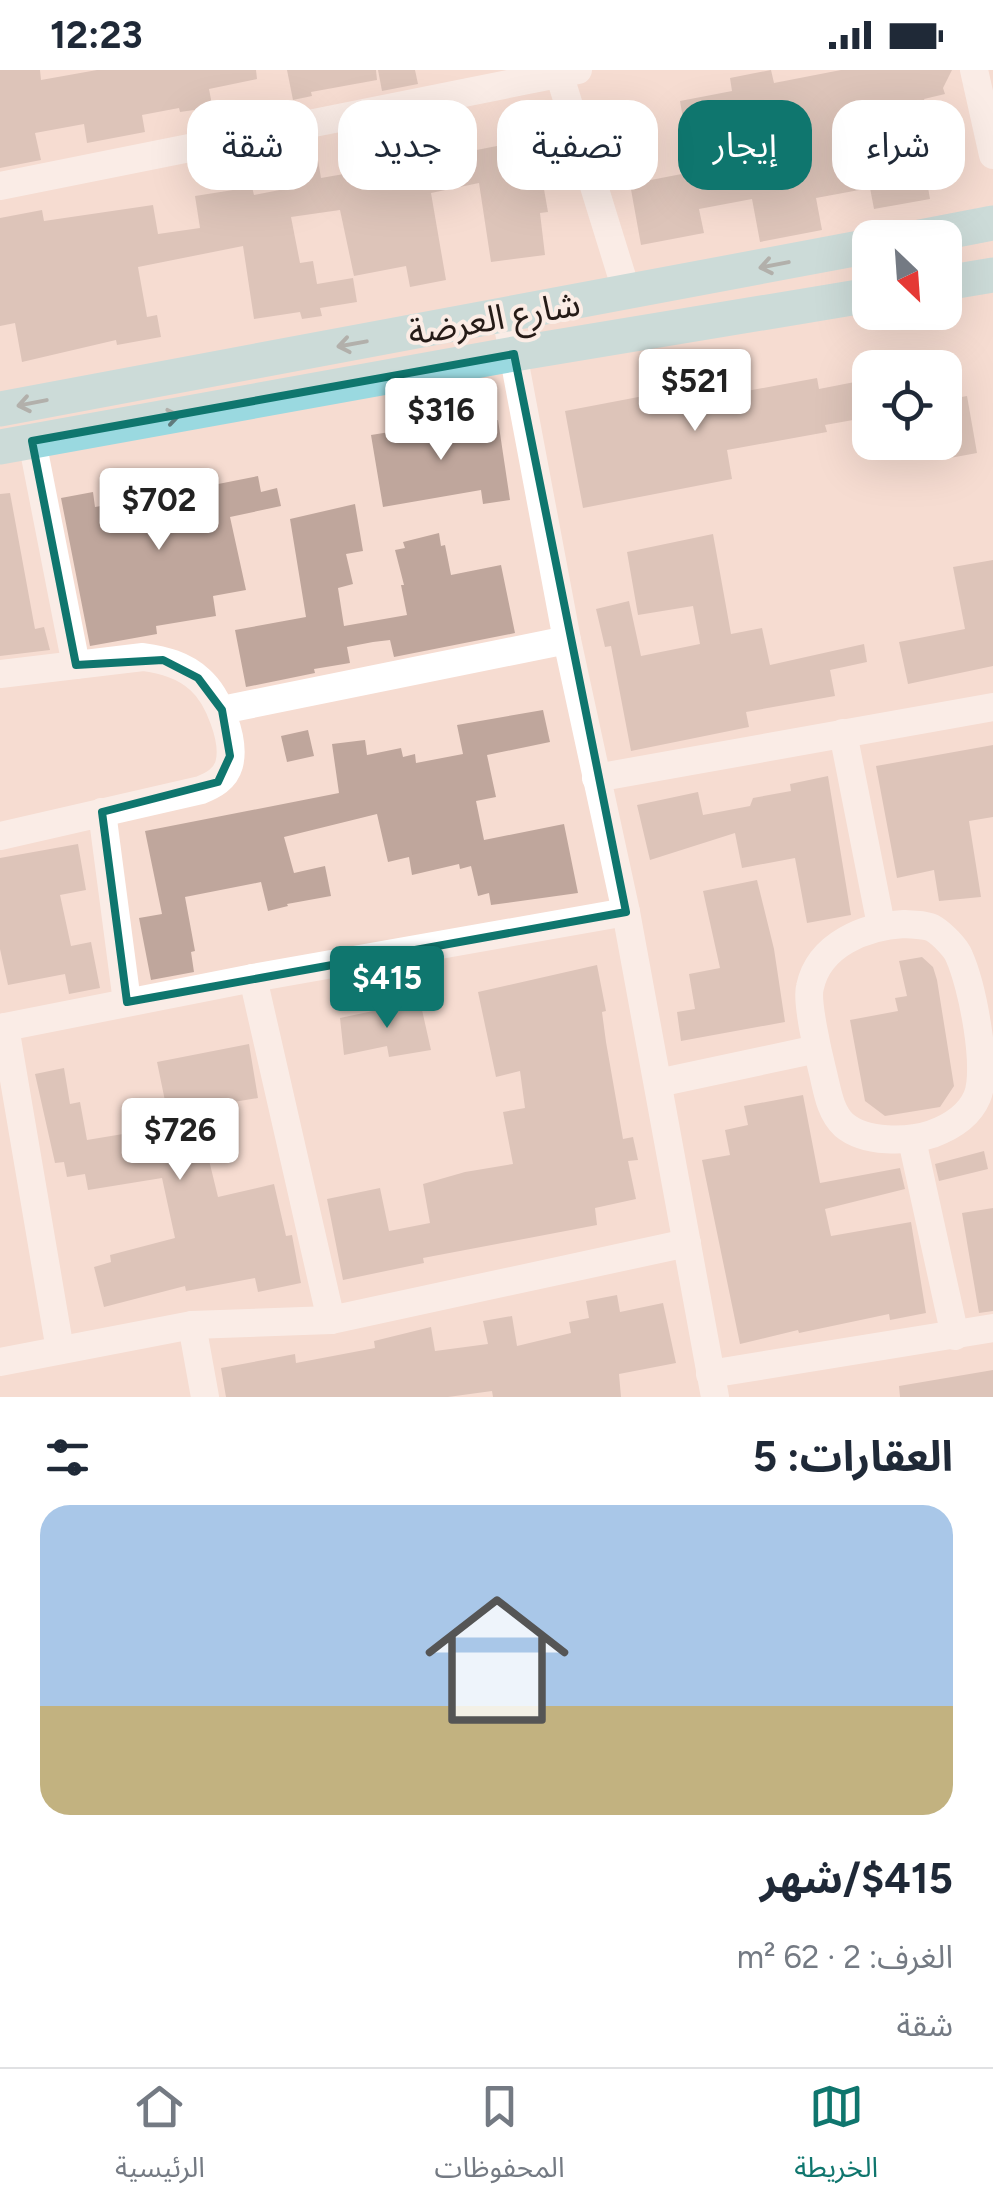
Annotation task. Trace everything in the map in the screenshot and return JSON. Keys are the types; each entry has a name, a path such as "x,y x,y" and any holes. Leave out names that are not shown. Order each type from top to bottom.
{"main road":[{"path":"962,228 993,222"},
{"name":"شارع العرضة","path":"0,410 852,249"},
{"path":"962,280 993,275"},
{"name":"شارع العرضة","path":"16,444 852,298"}],"street":[{"path":"974,70 993,154"},
{"path":"0,186 565,71 627,293"},
{"path":"506,316 567,640 626,912 713,1386 993,1328"},
{"path":"16,444 76,665"},
{"path":"222,710 567,640"},
{"path":"0,674 143,657 162,660 198,678 222,710 230,756 229,766 218,782 201,790 0,836"},
{"path":"596,778 993,706"},
{"path":"843,734 880,925"},
{"path":"102,812 127,1002"},
{"path":"60,1350 2,1028 253,978 626,912"},
{"path":"880,925 932,928 958,953 985,1018 981,1089 973,1107 950,1128 912,1140 867,1135 845,1126 832,1106 817,1050 809,988 822,964 845,938 880,925"},
{"path":"253,978 331,1320"},
{"path":"658,1083 817,1050"},
{"path":"912,1140 956,1336"},
{"path":"0,1362 192,1325 331,1320 687,1244"},
{"path":"192,1325 204,1397"}],"highlighted area":[{"path":"514,354 626,912 127,1002 102,812 218,782 230,756 222,710 198,678 163,660 76,665 32,441"}],"building":[{"path":"0,70 40,70 41,80 97,70 256,70 257,79 209,89 211,100 187,100 187,111 180,112 179,108 142,115 145,132 87,143 84,124 35,133 41,160 0,168"},
{"path":"287,70 376,70 377,80 311,92 312,96 293,100"},
{"path":"378,70 415,70 418,84 382,91"},
{"path":"771,70 774,83 841,70 952,70 943,88 945,94 924,100 832,100 832,190 859,190 816,198 822,230 760,242 752,199 699,209 704,233 641,245 631,190 658,190 658,179 678,175 678,190 812,190 812,100 685,100 732,91 730,78"},
{"path":"497,146 497,190 544,190 548,212 540,213 545,255 491,262 477,183 477,150"},
{"path":"318,160 321,178 338,175 338,190 445,190 431,193 446,280 410,287 406,266 354,276 340,210 291,217 300,263 313,261 317,284 353,278 357,302 320,308 322,316 302,319 300,312 254,319 243,246 138,267 147,317 157,315 161,337 117,345 116,340 22,362 15,323 0,326 0,218 42,210 44,221 153,205 158,234 200,228 195,196 233,190 253,190 254,195 318,190"},
{"path":"870,190 928,190 930,199 874,209"},
{"path":"817,378 819,389 852,383 852,420 825,425 827,432 727,450 732,479 583,508 565,411 717,382 720,396"},
{"path":"967,396 977,453 962,456 962,397"},
{"path":"498,420 510,500 483,504 481,490 383,507 371,435 446,423 446,428"},
{"path":"205,472 208,486 258,476 261,492 277,488 281,506 230,517 246,590 213,596 216,616 156,626 157,634 90,646 61,498 93,492 95,507 137,500 134,485"},
{"path":"10,493 35,629 44,627 50,650 0,656 0,494"},
{"path":"355,504 363,551 346,554 353,584 338,588 344,626 407,615 395,550 405,548 403,542 439,533 451,575 501,565 515,633 394,657 390,640 347,647 350,663 246,687 235,630 306,617 290,519"},
{"path":"713,534 731,634 762,628 770,665 864,644 867,662 830,670 835,696 746,712 749,727 631,751 611,646 605,647 596,609 629,601 641,656 700,644 693,606 638,615 627,552"},
{"path":"993,560 993,666 908,684 899,642 965,629 953,567"},
{"path":"543,710 550,742 487,755 496,797 476,801 484,840 564,824 578,893 491,905 489,893 478,896 471,866 460,869 459,864 412,875 409,857 388,862 377,814 284,837 294,873 325,866 331,896 268,911 261,882 185,897 195,951 191,952 194,972 151,980 139,918 162,914 145,831 339,793 332,744 365,740 367,755 401,748 403,757 415,754 416,763 463,754 457,725"},
{"path":"308,730 314,756 287,762 281,736"},
{"path":"993,745 993,817 969,821 981,897 939,901 934,870 897,878 876,766"},
{"path":"828,776 851,915 807,923 795,858 742,868 735,833 650,860 637,805 698,792 703,815 750,806 753,798 791,791 790,784"},
{"path":"78,844 86,890 60,895 71,946 91,942 100,988 69,994 65,974 8,985 0,949 0,858"},
{"path":"757,880 774,949 785,1022 681,1041 677,1012 695,1009 689,974 720,968 703,891"},
{"path":"922,957 933,967 937,980 954,1086 940,1107 885,1116 865,1101 850,1020 898,1011 895,998 907,996 899,961"},
{"path":"597,965 623,1139 633,1137 638,1160 628,1161 636,1199 595,1208 597,1225 423,1258 424,1263 343,1280 327,1199 380,1188 389,1231 430,1223 423,1184 513,1164 503,1112 525,1108 520,1071 496,1077 478,992"},
{"path":"420,1001 431,1050 389,1057 387,1046 344,1055 340,1018"},
{"path":"249,1044 258,1098 222,1104 230,1148 207,1152 218,1197 274,1184 286,1236 292,1235 301,1283 258,1292 255,1278 186,1291 185,1286 104,1307 94,1267 111,1262 110,1255 175,1238 162,1178 88,1190 85,1174 67,1177 64,1162 55,1163 35,1074 64,1068 70,1104 80,1102 87,1140 123,1134 124,1139 171,1130 157,1062"},
{"path":"803,1095 820,1183 900,1168 905,1189 825,1209 831,1236 911,1222 926,1313 890,1320 889,1314 740,1344 702,1160 730,1155 725,1130 748,1125 744,1106"},
{"path":"984,1151 988,1169 939,1181 935,1164"},
{"path":"993,1208 993,1311 979,1313 962,1213"},
{"path":"617,1295 620,1312 663,1303 676,1363 619,1374 621,1397 493,1397 492,1391 448,1397 226,1397 221,1368 295,1354 296,1363 375,1348 374,1341 431,1327 435,1351 488,1344 483,1321 512,1316 517,1346 571,1333 569,1322 589,1318 586,1301"},
{"path":"993,1370 993,1397 900,1397 899,1386"}]}
